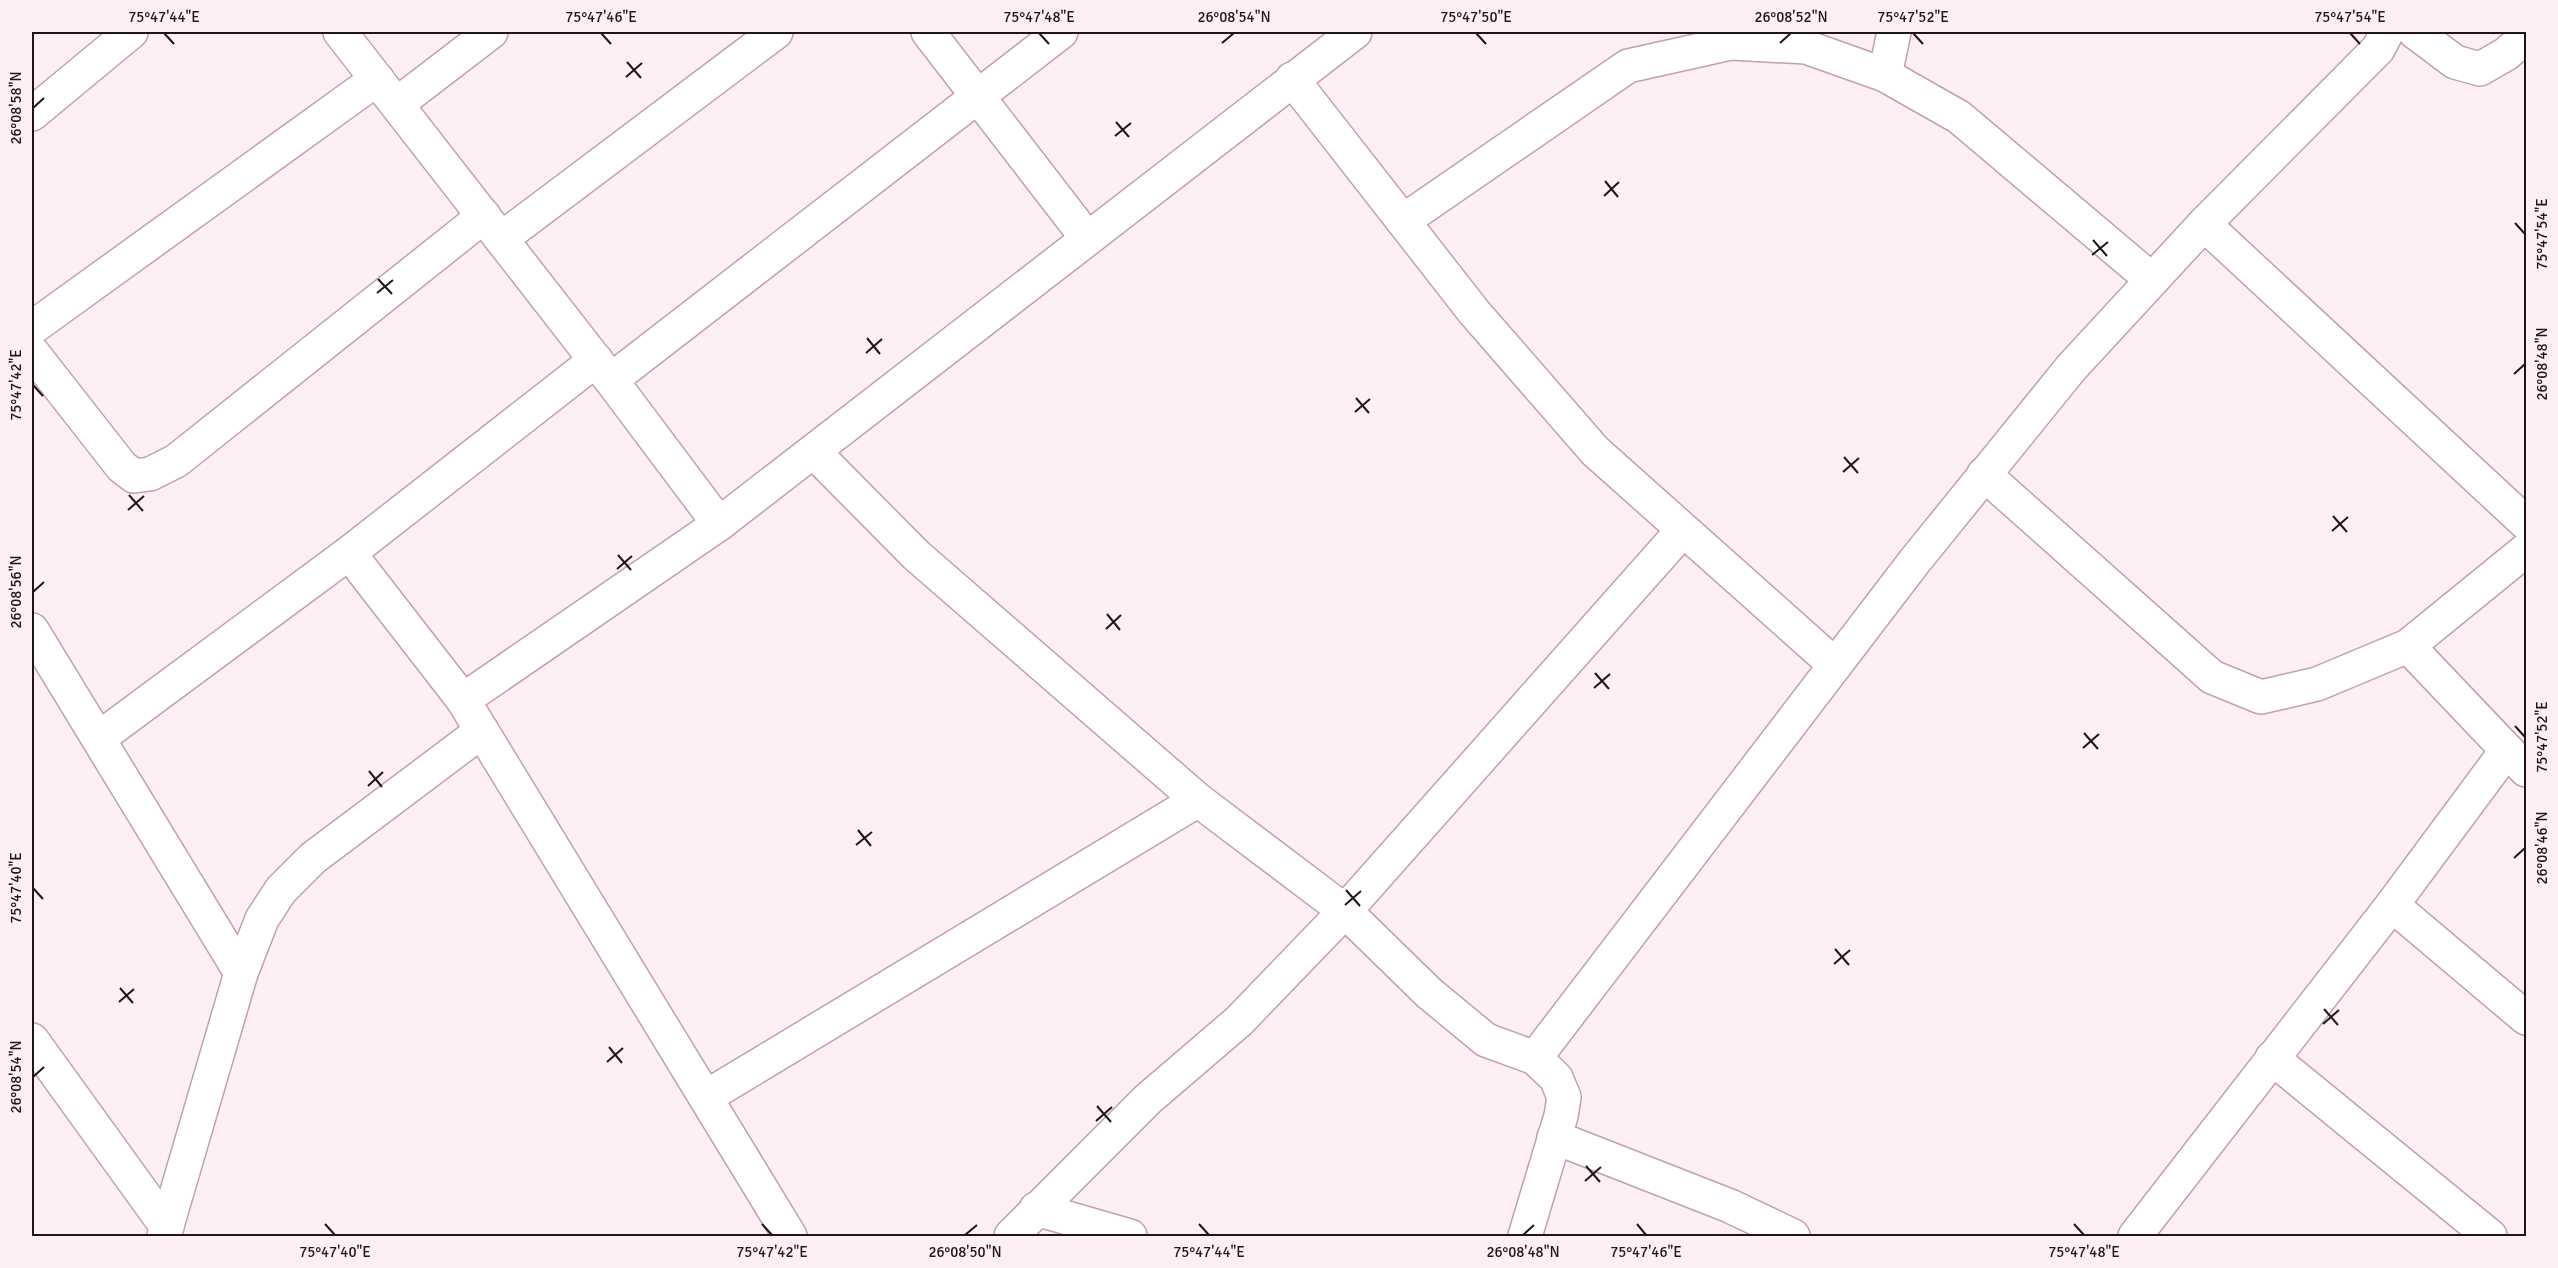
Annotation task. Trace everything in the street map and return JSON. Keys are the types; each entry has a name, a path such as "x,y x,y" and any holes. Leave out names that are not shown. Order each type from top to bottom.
{"street":[{"path":"32,114 131,32"},
{"path":"340,32 603,370 719,524"},
{"path":"32,328 387,92 491,32"},
{"path":"32,352 122,467 134,476 150,474 176,461 492,227 776,32"},
{"path":"928,32 1087,238"},
{"path":"99,738 350,552 977,97 1061,32"},
{"path":"463,700 719,524 1355,32"},
{"path":"1885,75 1894,32"},
{"path":"1535,1058 1835,665 1984,474 2071,368 2204,224 2378,49 2387,32"},
{"path":"2415,32 2455,62 2480,69 2506,54 2526,37"},
{"path":"1403,221 1628,66 1731,43 1806,47 1885,75 1959,117 2152,280"},
{"path":"1292,80 1474,312 1595,451 1835,665"},
{"path":"2204,224 2526,523"},
{"path":"814,452 916,555 1198,800 1345,911 1429,993 1486,1040 1535,1058 1556,1078 1563,1097 1561,1116 1525,1236"},
{"path":"1984,474 2212,677 2261,697 2317,684 2408,646 2526,550"},
{"path":"1011,1236 1148,1099 1239,1021 1345,911 1683,530"},
{"path":"350,552 463,700 790,1236"},
{"path":"32,630 241,973"},
{"path":"2134,1236 2392,905 2517,760 2408,646"},
{"path":"165,1232 241,973 262,919 281,890 313,858 482,731"},
{"path":"706,1097 1198,800"},
{"path":"2392,905 2526,1018"},
{"path":"32,1040 165,1232"},
{"path":"2272,1058 2490,1236"},
{"path":"1554,1137 1730,1206 1793,1236"},
{"path":"1036,1209 1130,1236"}]}
